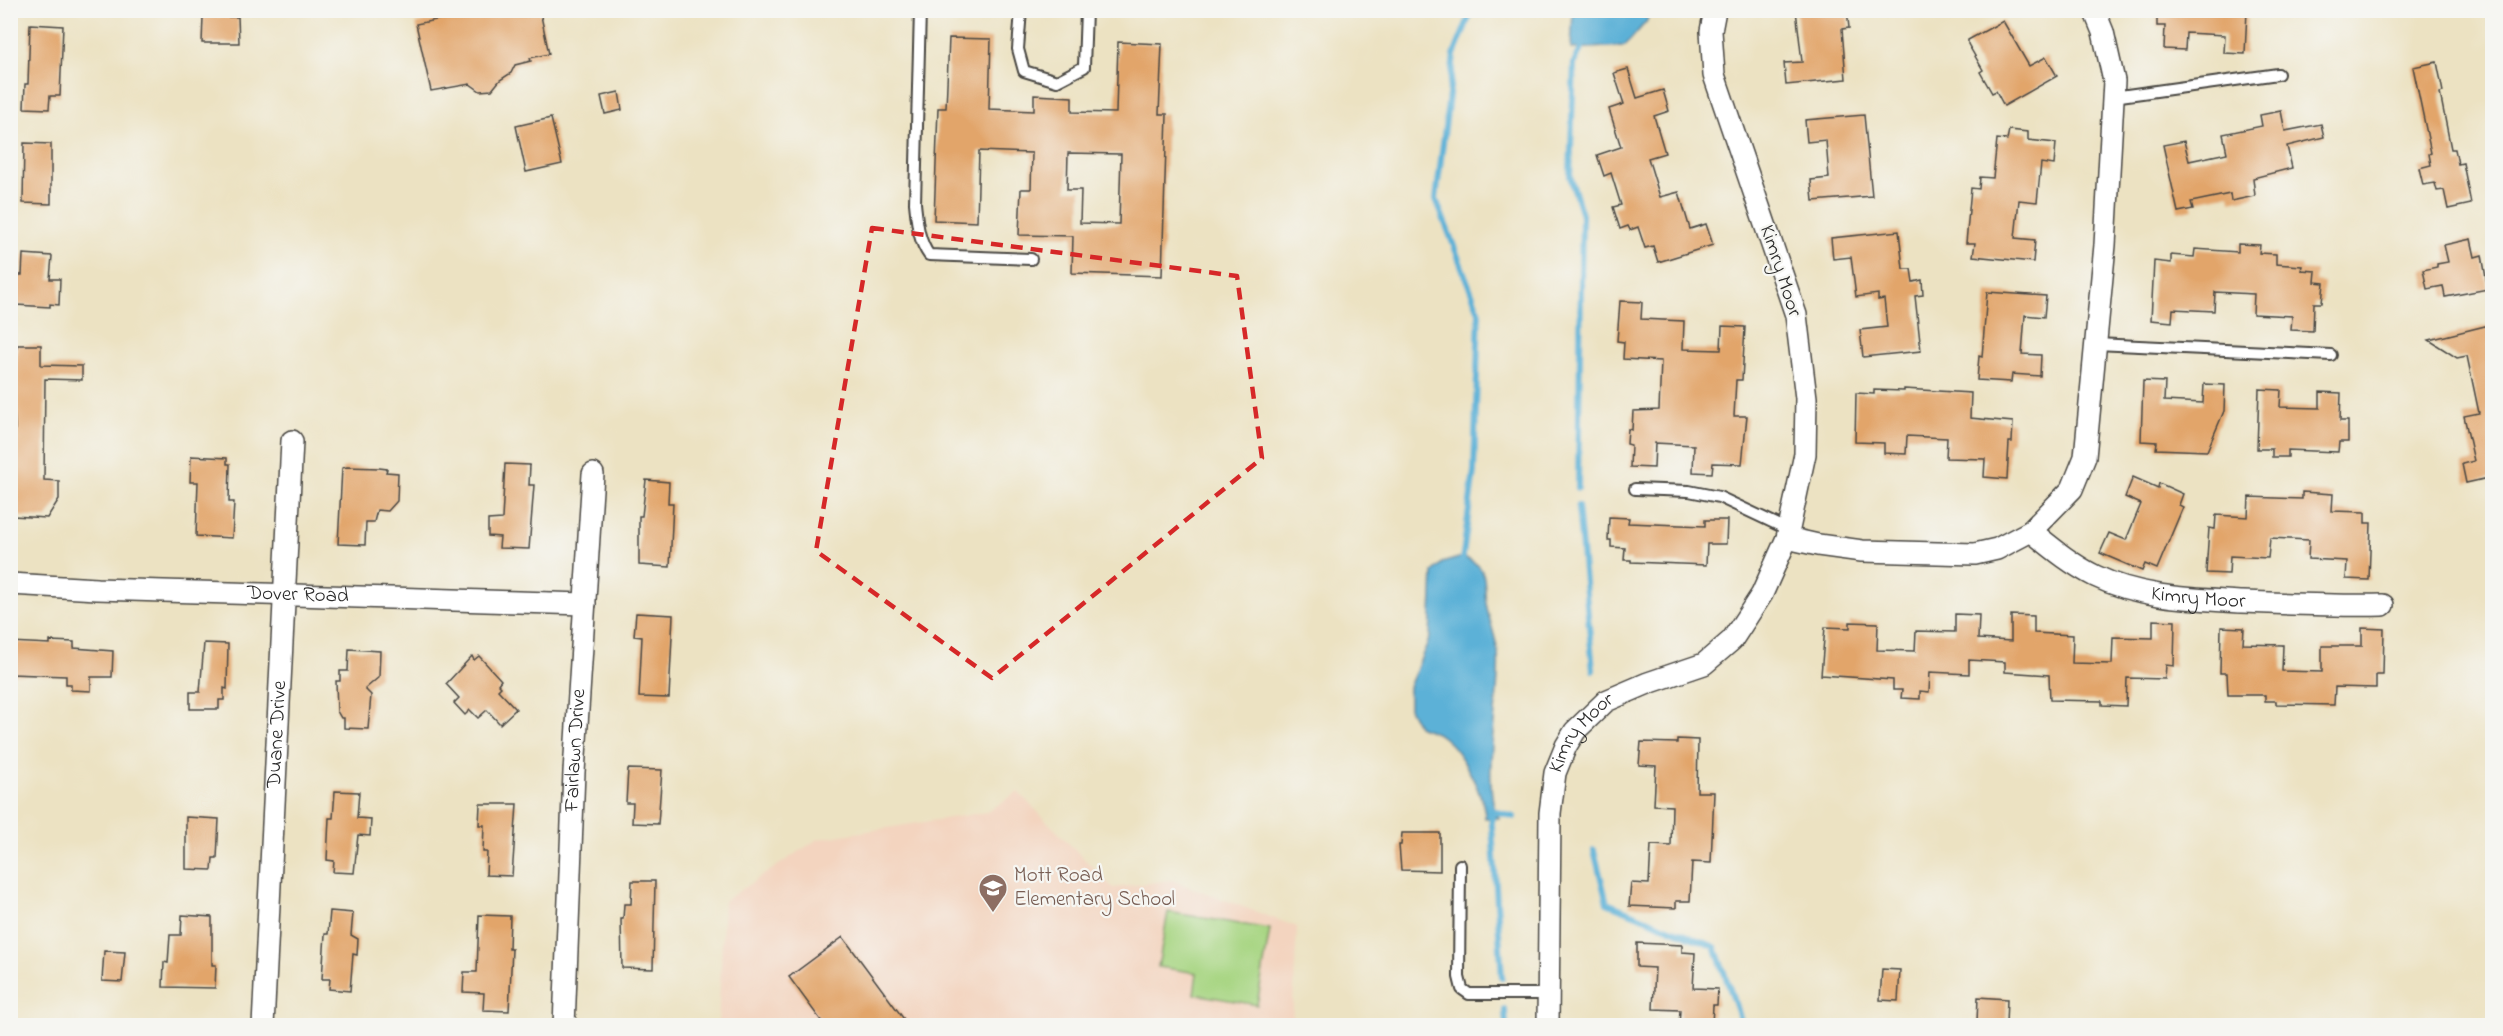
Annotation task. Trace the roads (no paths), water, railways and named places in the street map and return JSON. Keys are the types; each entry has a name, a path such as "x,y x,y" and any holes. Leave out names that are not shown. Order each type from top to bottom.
{"street":[{"name":"Kimry Moor","path":"1548,1026 1550,813 1555,773 1566,746 1575,731 1606,701 1648,683 1704,664 1732,640 1762,594 1788,534 1805,454 1806,398 1796,315 1714,75 1711,31 1715,10"},
{"path":"1788,534 1818,545 1862,551 1975,554 1997,549 2031,531 2072,489 2085,457 2105,244 2114,81 2103,32 2094,10"},
{"name":"Duane Drive","path":"263,1026 292,441"},
{"name":"Fairlawn Drive","path":"564,1026 574,772 592,474"},
{"name":"Kimry Moor","path":"2031,531 2062,556 2096,576 2136,591 2184,599 2326,606 2383,605"},
{"name":"Dover Road","path":"10,584 97,589 585,604"}],"lane":[{"path":"920,10 915,203 917,222 925,250 929,255 1030,260"},
{"path":"1021,10 1018,49 1024,71 1057,81 1084,67 1086,10"},
{"path":"2113,97 2278,74"},
{"path":"2096,344 2331,355"},
{"path":"1635,489 1689,491 1719,497 1788,534"},
{"path":"1460,865 1459,977 1462,989 1469,994 1549,994"}],"water":[{"path":"1573,10 1649,11 1647,21 1625,46 1571,49"},
{"path":"1462,557 1478,566 1484,576 1485,599 1498,653 1491,784 1493,803 1499,818 1485,818 1477,787 1458,753 1441,736 1418,726 1409,708 1409,687 1430,637 1433,572 1442,563"}],"waterway":[{"path":"1462,563 1474,471 1479,312 1436,199 1454,55 1472,10"},
{"path":"1578,488 1582,215 1570,176 1574,63 1585,41"},
{"path":"1578,506 1593,670"},
{"path":"1491,811 1502,978"},
{"path":"1494,811 1514,817"},
{"path":"1594,850 1607,903 1715,947 1743,1026"},
{"path":"1505,1010 1506,1026"}],"place":[{"name":"Mott Road Elementary School","path":"993,914"}]}
